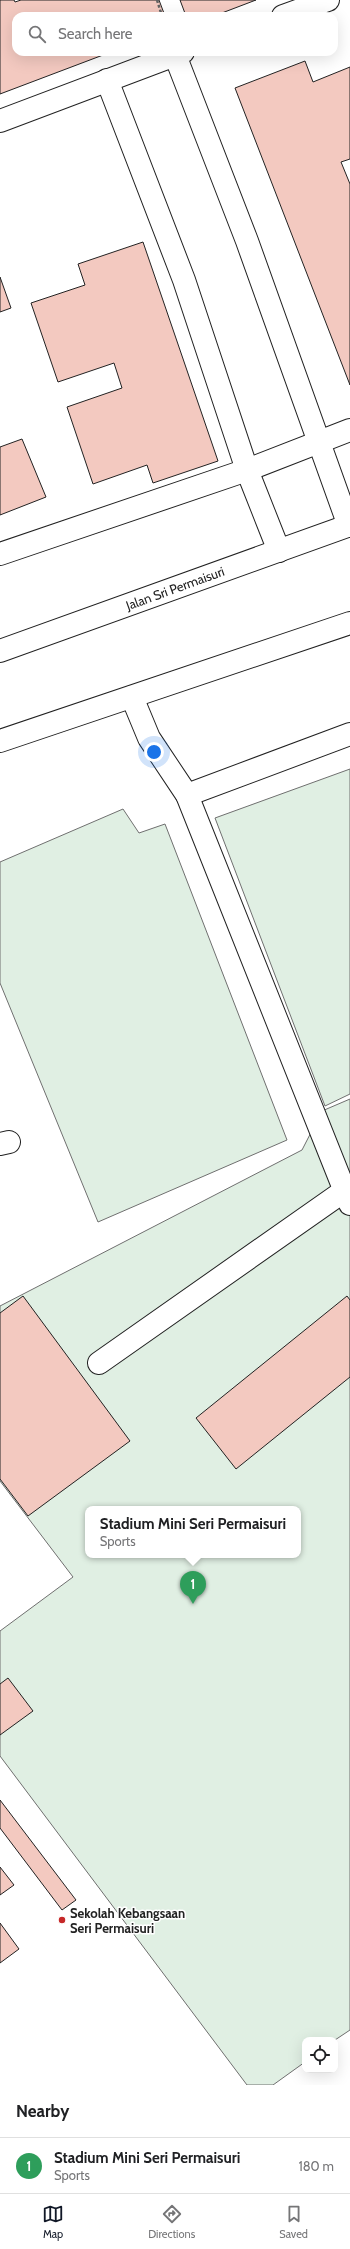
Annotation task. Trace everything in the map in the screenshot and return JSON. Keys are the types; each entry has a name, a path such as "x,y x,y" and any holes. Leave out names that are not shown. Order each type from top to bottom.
{"street":[{"path":"294,12 328,0"},
{"path":"0,121 171,56"},
{"path":"180,56 349,525"},
{"path":"107,80 184,280 247,470 279,551"},
{"path":"0,554 247,470 350,430"},
{"name":"Jalan Sri Permaisuri","path":"0,651 349,525"},
{"path":"0,742 350,623"},
{"path":"99,1363 347,1198 187,795 149,738 132,697"},
{"path":"187,795 350,734"}],"path":[{"path":"157,0 161,12"}],"green space":[{"path":"350,769 350,1094 325,1106 215,818"},
{"path":"123,809 139,833 165,824 287,1140 98,1222 0,983 0,862"},
{"path":"350,1099 350,2030 338,2038 302,2037 302,2064 273,2085 247,2085 0,1756 0,1631 73,1577 0,1481 0,1306 302,1150 322,1111"}],"building":[{"path":"0,0 14,0 15,2 21,0 159,0 164,12 12,12 12,56 100,56 0,94"},
{"path":"180,0 256,0 224,12 184,12"},
{"path":"305,61 313,82 350,67 350,159 341,162 350,184 350,385 235,88"},
{"path":"143,242 218,461 153,483 147,465 93,484 67,407 122,388 114,363 58,382 31,303 85,285 78,264"},
{"path":"0,277 11,308 0,312"},
{"path":"22,439 46,497 0,515 0,447"},
{"path":"23,1296 130,1441 28,1516 0,1479 0,1313"},
{"path":"347,1296 350,1300 350,1377 236,1469 196,1418"},
{"path":"8,1678 33,1711 0,1735 0,1684"},
{"path":"0,1800 76,1900 62,1910 0,1828"},
{"path":"0,1867 14,1885 0,1895"},
{"path":"0,1923 19,1949 0,1963"}],"place":[{"name":"Stadium Mini Seri Permaisuri","path":"193,1604"},
{"name":"Sekolah Kebangsaan Seri Permaisuri","path":"62,1920"}]}
